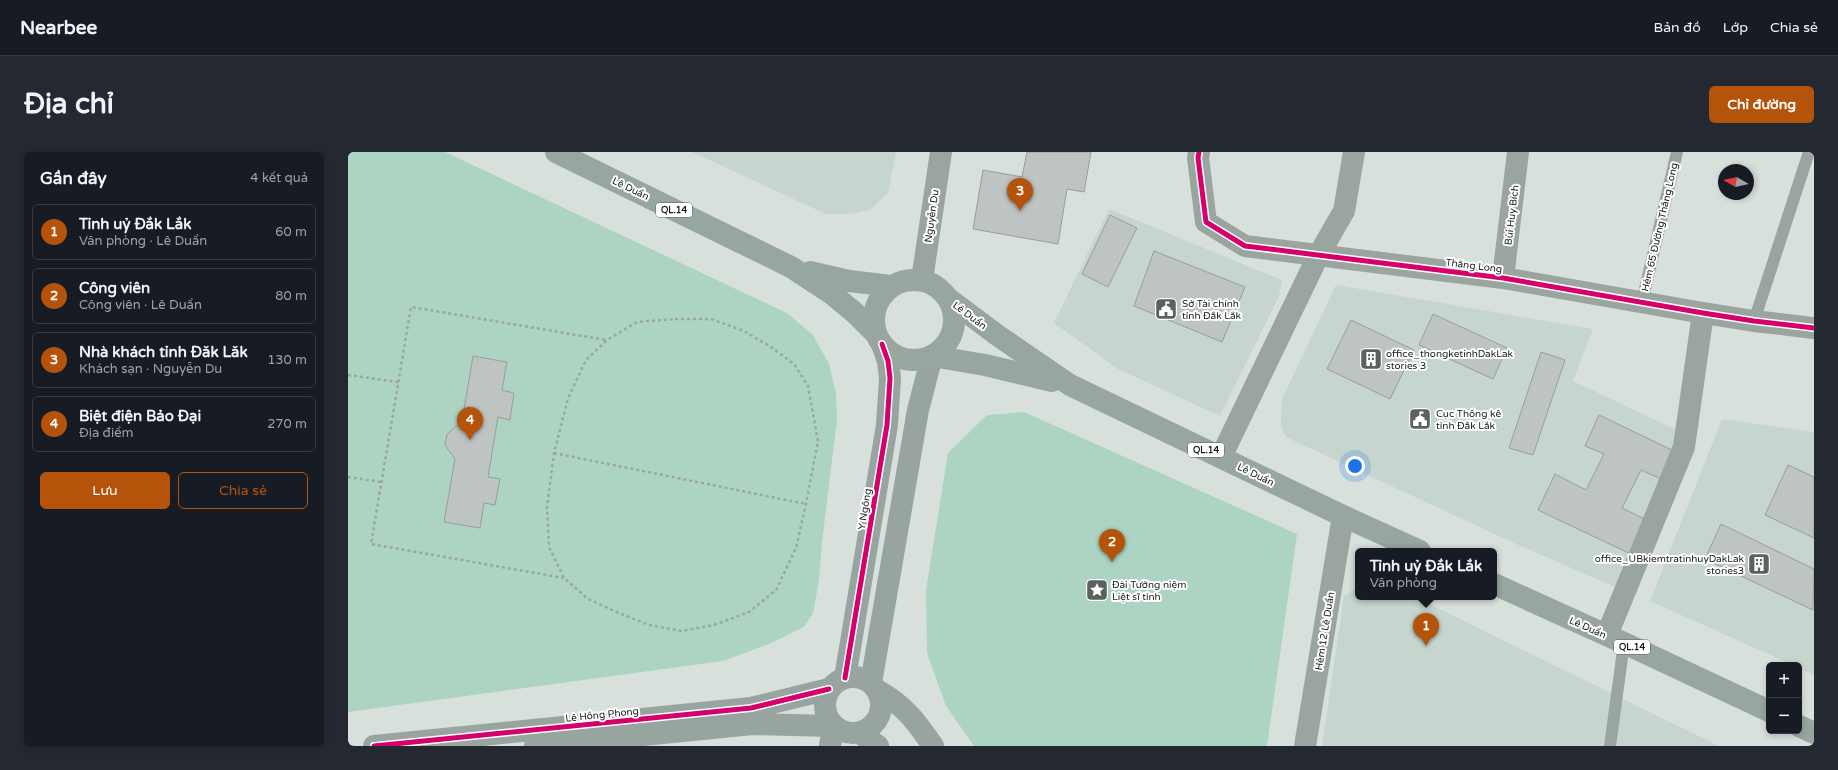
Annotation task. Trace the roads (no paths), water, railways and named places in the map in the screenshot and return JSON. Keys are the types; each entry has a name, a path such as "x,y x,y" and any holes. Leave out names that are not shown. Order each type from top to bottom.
{"main road":[{"name":"Lê Duẩn","path":"556,152 791,267 832,294 855,313 879,339"},
{"name":"Lê Duẩn","path":"791,267 849,281 891,286"},
{"path":"911,279 922,280 932,283 941,290 948,299 953,309 953,331 948,342 941,350 932,356 910,360 898,358 889,352 879,339 873,324 877,303 883,293 891,286 901,281 911,279"},
{"name":"Lê Duẩn","path":"948,299 1015,348 1070,385 1343,516 1413,548"},
{"name":"Lê Duẩn","path":"932,356 985,365 1070,385"},
{"name":"Lê Duẩn","path":"1497,585 1766,710"},
{"path":"1802,727 1814,733"}],"street":[{"name":"Nguyễn Du","path":"922,280 941,152"},
{"name":"Thăng Long","path":"1199,152 1198,158 1206,222 1245,246 1503,278 1703,313 1814,328"},
{"path":"1221,457 1318,256 1344,212 1354,152"},
{"name":"Bùi Huy Bích","path":"1503,278 1518,152"},
{"path":"1616,639 1684,448 1703,313"},
{"name":"Y Ngông","path":"837,683 872,517 889,404 890,378 888,361 879,339"},
{"path":"858,740 880,716 882,707 874,686 899,520 918,410 932,356"},
{"name":"Hẻm 12 Lê Duẩn","path":"1305,746 1343,516"},
{"path":"872,517 899,520"},
{"path":"831,736 824,708 825,698 837,683 854,677 874,686 903,708 915,720 933,746"},
{"name":"Lê Hồng Phong","path":"374,746 751,708 837,683"},
{"path":"536,746 752,724 831,736 840,731 850,734 858,740 878,746"}],"lane":[{"name":"Hẻm 65 Đường Thăng Long","path":"1642,302 1677,152"},
{"path":"1754,321 1809,152"},
{"path":"1610,746 1616,639"}],"place":[{"name":"Nhà khách tỉnh Đăk Lăk","path":"1020,211"},
{"name":"Sở Tài chính tỉnh Đắk Lắk","path":"1166,309"},
{"name":"office_thongketinhDakLak stories 3","path":"1371,359"},
{"name":"Cục Thống kê tỉnh Đắk Lắk","path":"1420,419"},
{"name":"Biệt điện Bảo Đại","path":"470,440"},
{"name":"Công viên","path":"1112,562"},
{"name":"office_UBkiemtratinhuyDakLak stories3","path":"1759,564"},
{"name":"Đài Tưởng niệm Liệt sĩ tỉnh","path":"1097,590"},
{"name":"Tỉnh uỷ Đắk Lắk","path":"1426,646"}]}
